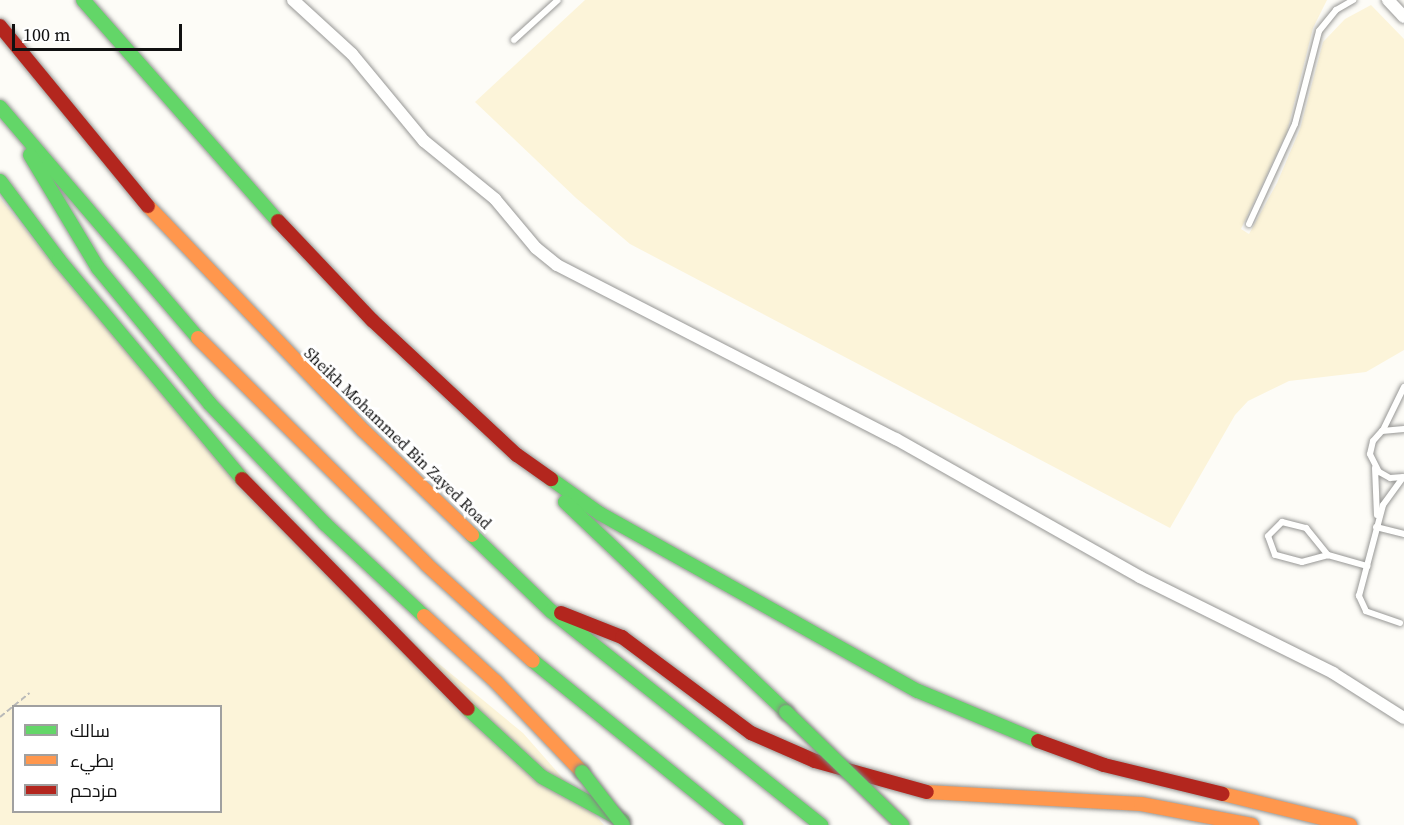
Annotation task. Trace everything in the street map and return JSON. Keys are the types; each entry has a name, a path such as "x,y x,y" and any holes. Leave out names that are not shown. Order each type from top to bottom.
{"highway":[{"path":"83,0 322,270 419,366 517,454 902,825"},
{"name":"Sheikh Mohammed Bin Zayed Road","path":"0,26 156,215 364,431 551,611 722,750 821,825"},
{"path":"0,107 200,340 426,564 511,643 736,825"},
{"path":"18,130 46,187 98,268 210,404 317,517 496,682 582,772 623,825"},
{"path":"0,181 59,260 239,476 434,677 543,777 631,825"},
{"path":"517,454 625,528 963,712 1104,765 1350,825"},
{"path":"551,611 612,631 759,737 869,779 941,795 1141,804 1252,825"}],"street":[{"path":"293,0 352,54 424,141 495,199 536,248 557,265 896,439 1140,577 1333,673 1404,718"},
{"path":"1388,0 1404,17"}],"lane":[{"path":"514,40 558,0"},
{"path":"1249,224 1295,124 1319,31 1336,10 1353,0"},
{"path":"1376,527 1375,468 1371,447 1382,431 1404,387"},
{"path":"1382,431 1404,429"},
{"path":"1375,468 1390,478 1403,477"},
{"path":"1400,623 1362,607 1359,596 1376,527 1387,497 1403,477"},
{"path":"1328,555 1313,534 1295,523 1277,524 1268,536 1271,552 1285,560 1302,562 1328,555 1367,566"},
{"path":"1376,527 1404,534"}],"path":[{"path":"15,705 30,693"},
{"path":"0,717 12,707"}],"sand":[{"path":"585,0 1327,0 1313,28 1287,132 1241,229 1249,234 1277,183 1300,129 1323,42 1345,19 1371,5 1404,39 1404,350 1366,372 1289,381 1248,401 1235,415 1170,528 630,244 576,198 475,102"},
{"path":"0,198 73,289 393,626 523,733 604,825 0,825"}],"traffic: fast":[{"path":"83,0 278,221"},
{"path":"0,107 198,338"},
{"path":"30,155 98,268 210,404 325,524 424,616"},
{"path":"0,181 59,260 242,479"},
{"path":"551,479 599,513 918,691 1038,741"},
{"path":"565,502 786,712"},
{"path":"472,535 551,611 821,825"},
{"path":"533,661 736,825"},
{"path":"468,709 542,777 623,821"},
{"path":"786,712 902,825"},
{"path":"582,772 623,825"}],"traffic: slow":[{"path":"148,206 364,431 472,535"},
{"path":"198,338 426,564 533,661"},
{"path":"424,616 496,682 582,772"},
{"path":"927,792 1141,804 1252,825"},
{"path":"1223,794 1350,825"}],"traffic: jam":[{"path":"0,26 148,206"},
{"path":"278,221 372,320 517,455 551,479"},
{"path":"242,479 468,709"},
{"path":"561,613 622,637 751,733 815,761 927,792"},
{"path":"1038,741 1104,765 1223,794"}]}
